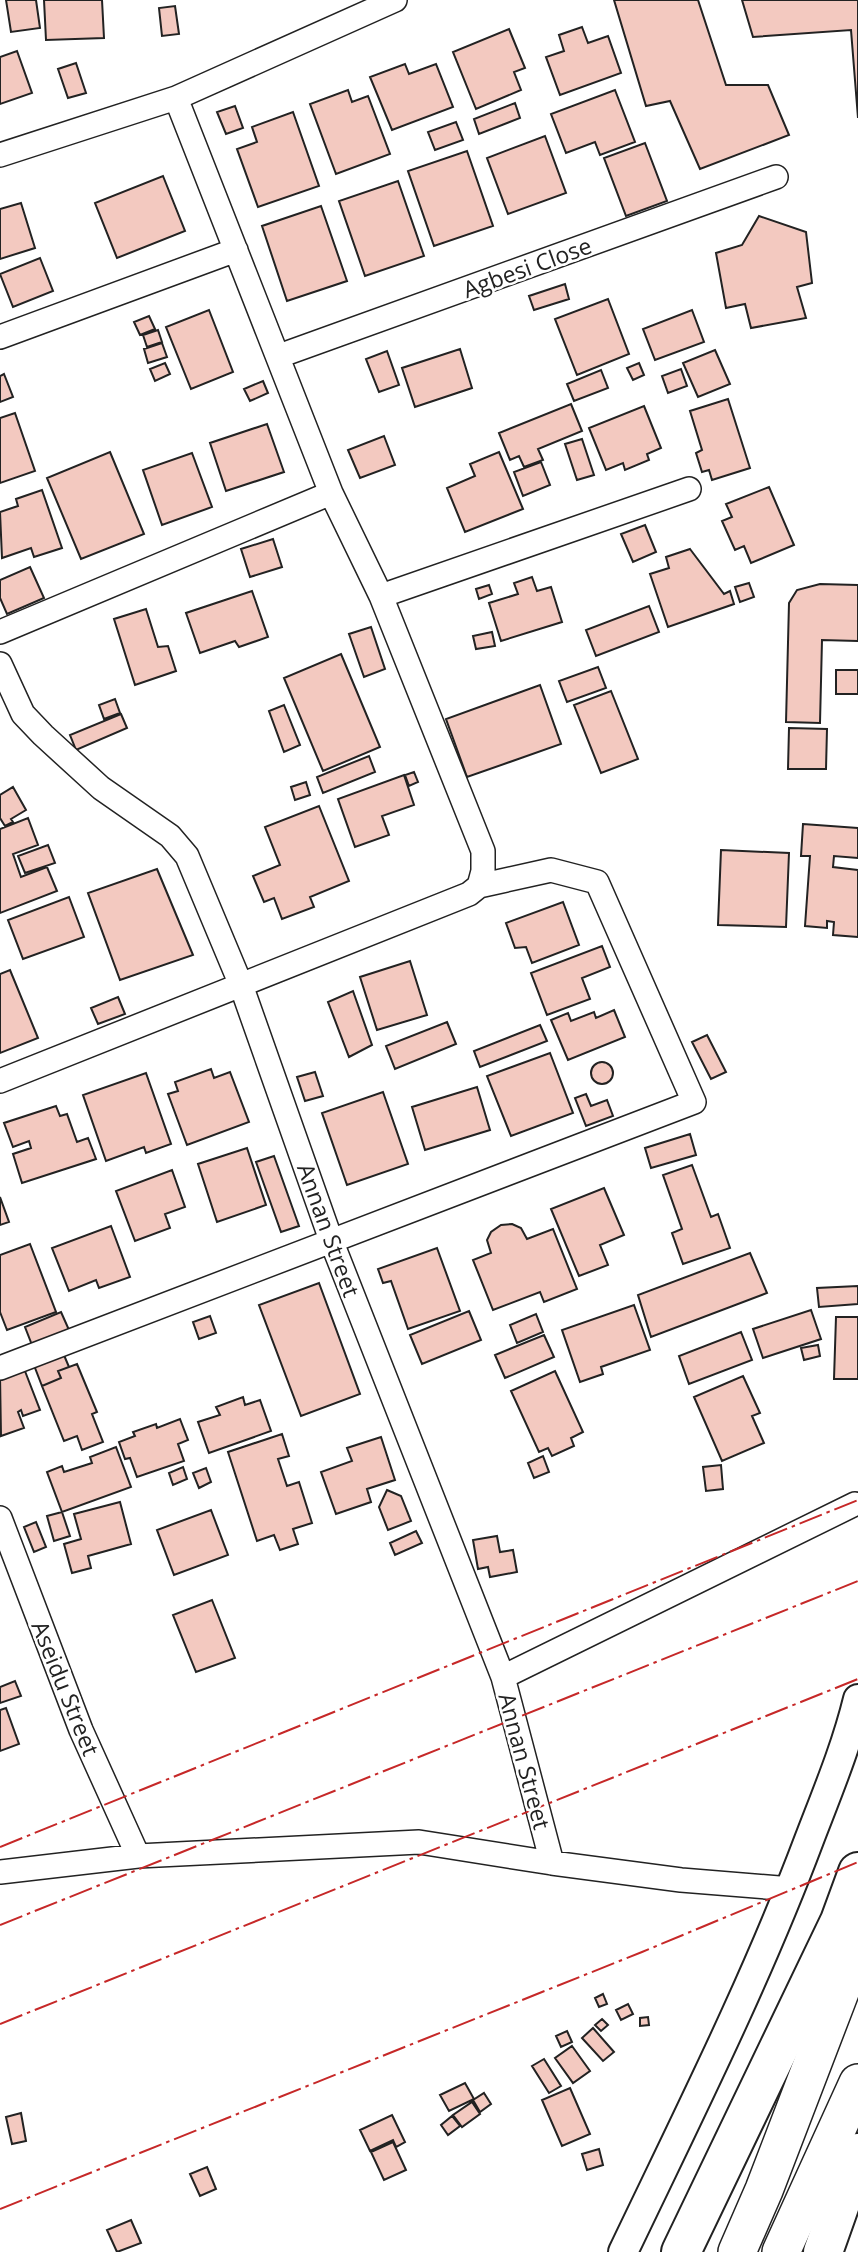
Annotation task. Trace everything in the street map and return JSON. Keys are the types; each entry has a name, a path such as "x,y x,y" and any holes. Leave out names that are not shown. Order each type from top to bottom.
{"highway":[{"path":"681,2252 840,1921 858,1872"},
{"path":"737,2252 764,2190 858,1945"},
{"path":"781,2252 858,2083"},
{"path":"823,2252 858,2153"}],"street":[{"path":"0,155 176,98 395,0"},
{"path":"176,98 331,493 381,596 483,851 483,872 479,886"},
{"name":"Agbesi Close","path":"279,356 776,177"},
{"path":"0,337 236,250"},
{"path":"381,596 689,489"},
{"path":"0,632 331,493"},
{"name":"Annan Street","path":"0,664 23,714 43,735 101,788 170,836 187,856 241,985 331,1240 503,1676 552,1863"},
{"path":"0,1081 469,894 479,886 551,870 597,882 694,1102 0,1368"},
{"path":"503,1676 855,1504"},
{"name":"Aseidu Street","path":"0,1518 81,1730 138,1856"},
{"path":"623,2252 754,1977 849,1734 858,1699"},
{"path":"0,1872 138,1856 419,1842 681,1880 790,1889"}],"building":[{"path":"6,0 36,0 40,28 11,32"},
{"path":"44,0 102,0 104,38 46,40"},
{"path":"614,0 698,0 726,85 768,85 789,135 700,169 670,101 646,106"},
{"path":"742,0 858,0 858,118 851,30 753,37"},
{"path":"175,6 179,34 162,36 159,8"},
{"path":"582,27 588,43 608,36 621,73 560,95 546,57 564,51 559,35"},
{"path":"509,29 525,68 514,72 521,90 476,109 453,52"},
{"path":"17,51 32,93 0,104 0,57"},
{"path":"76,63 86,93 68,98 58,69"},
{"path":"405,64 409,74 436,64 453,107 392,130 370,77"},
{"path":"348,90 352,102 368,96 390,154 336,174 310,104"},
{"path":"615,90 635,142 600,155 595,142 566,153 551,114"},
{"path":"515,103 520,118 479,134 474,119"},
{"path":"235,106 243,128 226,134 217,112"},
{"path":"293,112 319,186 258,207 237,149 257,142 252,127"},
{"path":"456,122 463,140 435,150 428,132"},
{"path":"545,136 566,193 508,214 487,158"},
{"path":"645,143 667,201 626,216 604,158"},
{"path":"467,151 493,226 434,246 408,171"},
{"path":"163,176 185,231 117,258 95,203"},
{"path":"398,181 424,256 365,276 339,201"},
{"path":"21,203 35,248 0,259 0,209"},
{"path":"321,206 347,281 287,301 262,226"},
{"path":"759,216 806,232 812,283 797,287 806,318 751,328 745,304 726,308 716,253 742,245"},
{"path":"40,258 53,291 13,307 0,274"},
{"path":"565,284 569,299 534,310 529,296"},
{"path":"608,299 629,354 577,375 555,319"},
{"path":"209,310 233,372 191,389 166,327"},
{"path":"692,310 704,342 655,360 643,329"},
{"path":"149,316 155,329 140,335 134,322"},
{"path":"158,330 162,342 147,347 143,335"},
{"path":"162,343 167,357 148,363 144,349"},
{"path":"460,349 472,388 415,407 402,368"},
{"path":"715,350 730,384 698,397 683,363"},
{"path":"387,351 399,385 379,392 366,359"},
{"path":"165,363 170,374 155,381 150,369"},
{"path":"639,363 644,375 633,380 627,368"},
{"path":"681,369 687,386 668,393 662,376"},
{"path":"601,370 608,388 574,401 567,384"},
{"path":"4,374 13,397 0,402 0,376"},
{"path":"263,381 268,393 250,401 244,389"},
{"path":"728,399 750,468 712,480 709,470 702,472 696,453 702,450 690,411"},
{"path":"571,404 582,431 538,449 543,460 524,467 519,456 510,460 499,433"},
{"path":"644,406 661,448 647,454 649,460 625,470 623,463 606,470 589,428"},
{"path":"15,413 35,471 0,483 0,418"},
{"path":"267,424 284,472 226,491 210,443"},
{"path":"384,436 395,465 360,478 348,450"},
{"path":"582,439 594,475 577,480 565,444"},
{"path":"110,452 144,534 81,559 47,478"},
{"path":"499,452 523,509 465,532 447,488 475,476 470,464"},
{"path":"192,453 212,507 162,525 143,470"},
{"path":"541,462 550,485 523,496 514,472"},
{"path":"769,487 794,545 751,563 744,546 735,550 722,521 732,517 726,504"},
{"path":"42,490 62,548 34,557 31,548 2,558 0,512 18,506 16,499"},
{"path":"645,525 656,552 633,562 621,534"},
{"path":"273,539 282,567 250,577 241,549"},
{"path":"690,549 724,594 730,591 734,604 668,627 650,574 669,568 666,557"},
{"path":"30,567 44,598 7,614 0,598 0,580"},
{"path":"532,577 537,591 551,587 562,622 501,641 489,603 518,594 514,583"},
{"path":"749,583 754,597 740,602 735,587"},
{"path":"820,584 858,585 858,641 822,640 820,723 786,722 789,603 797,590"},
{"path":"489,585 492,594 479,599 476,589"},
{"path":"252,591 268,637 239,647 235,641 200,653 186,613"},
{"path":"649,606 659,632 596,656 586,630"},
{"path":"146,609 158,647 168,646 176,671 135,685 114,619"},
{"path":"371,627 385,669 364,677 349,634"},
{"path":"492,632 495,646 476,649 473,636"},
{"path":"341,654 380,747 323,771 284,678"},
{"path":"598,667 606,688 567,702 559,681"},
{"path":"836,670 858,670 858,694 836,694"},
{"path":"540,685 561,744 467,777 446,719"},
{"path":"611,691 638,759 601,773 574,705"},
{"path":"115,699 120,713 104,719 99,705"},
{"path":"284,705 300,745 284,752 269,711"},
{"path":"121,714 127,728 76,750 70,735"},
{"path":"789,728 827,729 826,769 788,769"},
{"path":"369,756 375,772 323,793 317,777"},
{"path":"414,772 418,782 409,786 405,775"},
{"path":"404,775 414,805 382,816 389,835 355,847 338,799"},
{"path":"306,782 310,795 295,800 291,787"},
{"path":"13,787 26,810 5,826 0,818 0,795"},
{"path":"319,806 349,881 310,897 314,907 282,919 274,898 264,902 253,876 280,865 265,827"},
{"path":"28,818 38,845 13,854 21,877 47,867 57,891 0,913 0,829"},
{"path":"803,824 858,828 858,858 834,856 833,867 858,870 858,937 833,935 834,922 827,921 827,928 805,926 810,856 801,856"},
{"path":"48,845 55,863 25,873 18,856"},
{"path":"721,850 789,853 786,927 718,925"},
{"path":"157,869 193,955 120,980 88,893"},
{"path":"69,897 84,937 23,959 8,920"},
{"path":"563,902 579,945 532,963 526,947 515,948 506,923"},
{"path":"602,946 610,967 582,978 590,999 547,1015 531,973"},
{"path":"410,961 427,1015 377,1030 360,977"},
{"path":"10,970 38,1038 0,1053 0,974"},
{"path":"353,991 372,1045 349,1057 328,1002"},
{"path":"118,997 125,1014 98,1024 91,1008"},
{"path":"614,1010 625,1037 568,1060 551,1020 568,1013 571,1021 594,1012 596,1018"},
{"path":"447,1022 456,1044 395,1069 386,1046"},
{"path":"540,1025 547,1041 480,1067 474,1051"},
{"path":"707,1035 726,1072 711,1079 692,1042"},
{"path":"550,1053 573,1113 511,1136 487,1076"},
{"path":"602,1062 610,1065 613,1073 610,1081 602,1084 594,1081 591,1073 594,1065"},
{"path":"211,1069 214,1078 230,1072 249,1122 187,1145 168,1094 178,1091 175,1082"},
{"path":"315,1072 323,1096 305,1101 297,1077"},
{"path":"146,1073 171,1144 146,1153 144,1147 106,1161 83,1095"},
{"path":"477,1087 490,1130 425,1150 412,1107"},
{"path":"383,1092 408,1164 347,1185 322,1113"},
{"path":"586,1094 591,1106 607,1100 613,1116 586,1126 575,1098"},
{"path":"56,1106 60,1116 67,1114 77,1142 88,1138 96,1159 22,1183 13,1154 31,1148 29,1141 13,1147 4,1123"},
{"path":"690,1134 696,1155 651,1168 645,1148"},
{"path":"247,1148 266,1205 217,1222 198,1164"},
{"path":"274,1156 299,1226 281,1232 256,1162"},
{"path":"692,1165 711,1217 718,1214 730,1248 683,1264 672,1233 682,1229 663,1175"},
{"path":"172,1170 185,1207 165,1214 170,1228 135,1241 116,1191"},
{"path":"604,1188 624,1235 600,1245 608,1265 579,1276 551,1209"},
{"path":"0,1197 9,1222 0,1225"},
{"path":"512,1224 521,1228 527,1239 553,1229 577,1289 544,1302 540,1292 493,1310 473,1260 491,1253 487,1240 491,1232 501,1225"},
{"path":"111,1226 130,1277 99,1288 96,1280 69,1291 52,1248"},
{"path":"30,1244 56,1312 7,1330 0,1312 0,1255"},
{"path":"437,1248 460,1311 408,1329 391,1281 383,1283 378,1269"},
{"path":"750,1253 767,1293 651,1337 638,1295"},
{"path":"319,1283 360,1394 301,1416 259,1305"},
{"path":"858,1286 858,1304 819,1307 817,1288"},
{"path":"634,1305 650,1350 601,1367 603,1374 580,1382 562,1330"},
{"path":"811,1310 821,1339 763,1358 753,1329"},
{"path":"469,1311 481,1340 422,1364 410,1335"},
{"path":"61,1312 69,1330 32,1345 25,1327"},
{"path":"536,1314 543,1332 517,1343 510,1325"},
{"path":"210,1316 216,1333 199,1339 193,1322"},
{"path":"836,1317 858,1317 858,1379 834,1379"},
{"path":"741,1332 752,1360 689,1384 679,1356"},
{"path":"544,1335 554,1357 505,1378 495,1355"},
{"path":"818,1345 820,1356 804,1360 801,1348"},
{"path":"61,1348 69,1367 58,1371 61,1378 42,1386 32,1360"},
{"path":"77,1364 97,1412 92,1414 103,1442 82,1450 77,1436 64,1441 42,1386 61,1378 58,1371"},
{"path":"23,1366 40,1410 23,1416 21,1410 18,1412 24,1428 1,1436 0,1375"},
{"path":"555,1371 583,1432 571,1438 574,1446 552,1456 548,1448 539,1452 511,1391"},
{"path":"743,1376 760,1413 752,1416 764,1443 722,1461 694,1397"},
{"path":"243,1397 245,1405 260,1400 271,1431 209,1453 198,1422 220,1415 216,1407"},
{"path":"180,1419 188,1440 178,1444 184,1461 137,1477 130,1458 125,1459 119,1442 135,1436 133,1432 156,1424 157,1428"},
{"path":"282,1434 289,1456 278,1459 287,1486 299,1482 312,1523 293,1529 298,1544 280,1550 274,1535 257,1541 228,1452"},
{"path":"381,1437 395,1480 367,1489 371,1502 336,1514 321,1472 352,1461 347,1448"},
{"path":"116,1447 131,1487 62,1512 47,1472 62,1466 64,1472 92,1463 90,1457"},
{"path":"543,1456 549,1472 534,1478 528,1463"},
{"path":"721,1465 723,1489 706,1491 703,1467"},
{"path":"183,1467 187,1479 173,1485 169,1473"},
{"path":"206,1468 211,1482 199,1488 193,1473"},
{"path":"387,1490 401,1496 411,1521 388,1530 379,1507"},
{"path":"120,1502 131,1544 88,1556 91,1568 72,1573 64,1544 81,1539 74,1514"},
{"path":"211,1510 228,1555 174,1575 157,1530"},
{"path":"62,1512 70,1536 54,1541 47,1516"},
{"path":"36,1522 46,1547 34,1552 24,1527"},
{"path":"416,1531 422,1543 395,1555 390,1543"},
{"path":"497,1536 500,1552 513,1550 517,1572 490,1577 488,1567 478,1569 473,1540"},
{"path":"212,1600 235,1658 196,1672 173,1615"},
{"path":"15,1681 21,1696 0,1703 0,1687"},
{"path":"6,1708 19,1744 0,1751 0,1710"},
{"path":"603,1994 607,2004 599,2007 595,1998"},
{"path":"628,2004 633,2014 621,2020 616,2010"},
{"path":"648,2017 649,2025 640,2026 640,2018"},
{"path":"602,2019 608,2025 601,2031 595,2025"},
{"path":"593,2028 614,2052 603,2061 582,2038"},
{"path":"567,2031 572,2042 561,2047 556,2036"},
{"path":"572,2046 590,2071 573,2083 555,2058"},
{"path":"544,2059 561,2086 549,2093 532,2066"},
{"path":"465,2083 474,2099 449,2111 440,2095"},
{"path":"570,2088 590,2134 562,2146 542,2100"},
{"path":"484,2093 491,2104 480,2112 473,2100"},
{"path":"472,2102 480,2114 462,2127 453,2115"},
{"path":"21,2113 26,2141 12,2144 6,2117"},
{"path":"392,2115 405,2142 396,2147 393,2140 370,2151 360,2130"},
{"path":"452,2116 460,2126 448,2135 441,2125"},
{"path":"393,2142 406,2170 384,2180 371,2152"},
{"path":"599,2149 603,2165 587,2170 582,2154"},
{"path":"207,2167 216,2189 200,2196 190,2174"},
{"path":"131,2220 141,2243 117,2252 107,2230"}],"power":[{"path":"0,1847 858,1500"},
{"path":"0,1925 858,1581"},
{"path":"0,2024 858,1679"},
{"path":"0,2209 642,1952 858,1862"}]}
